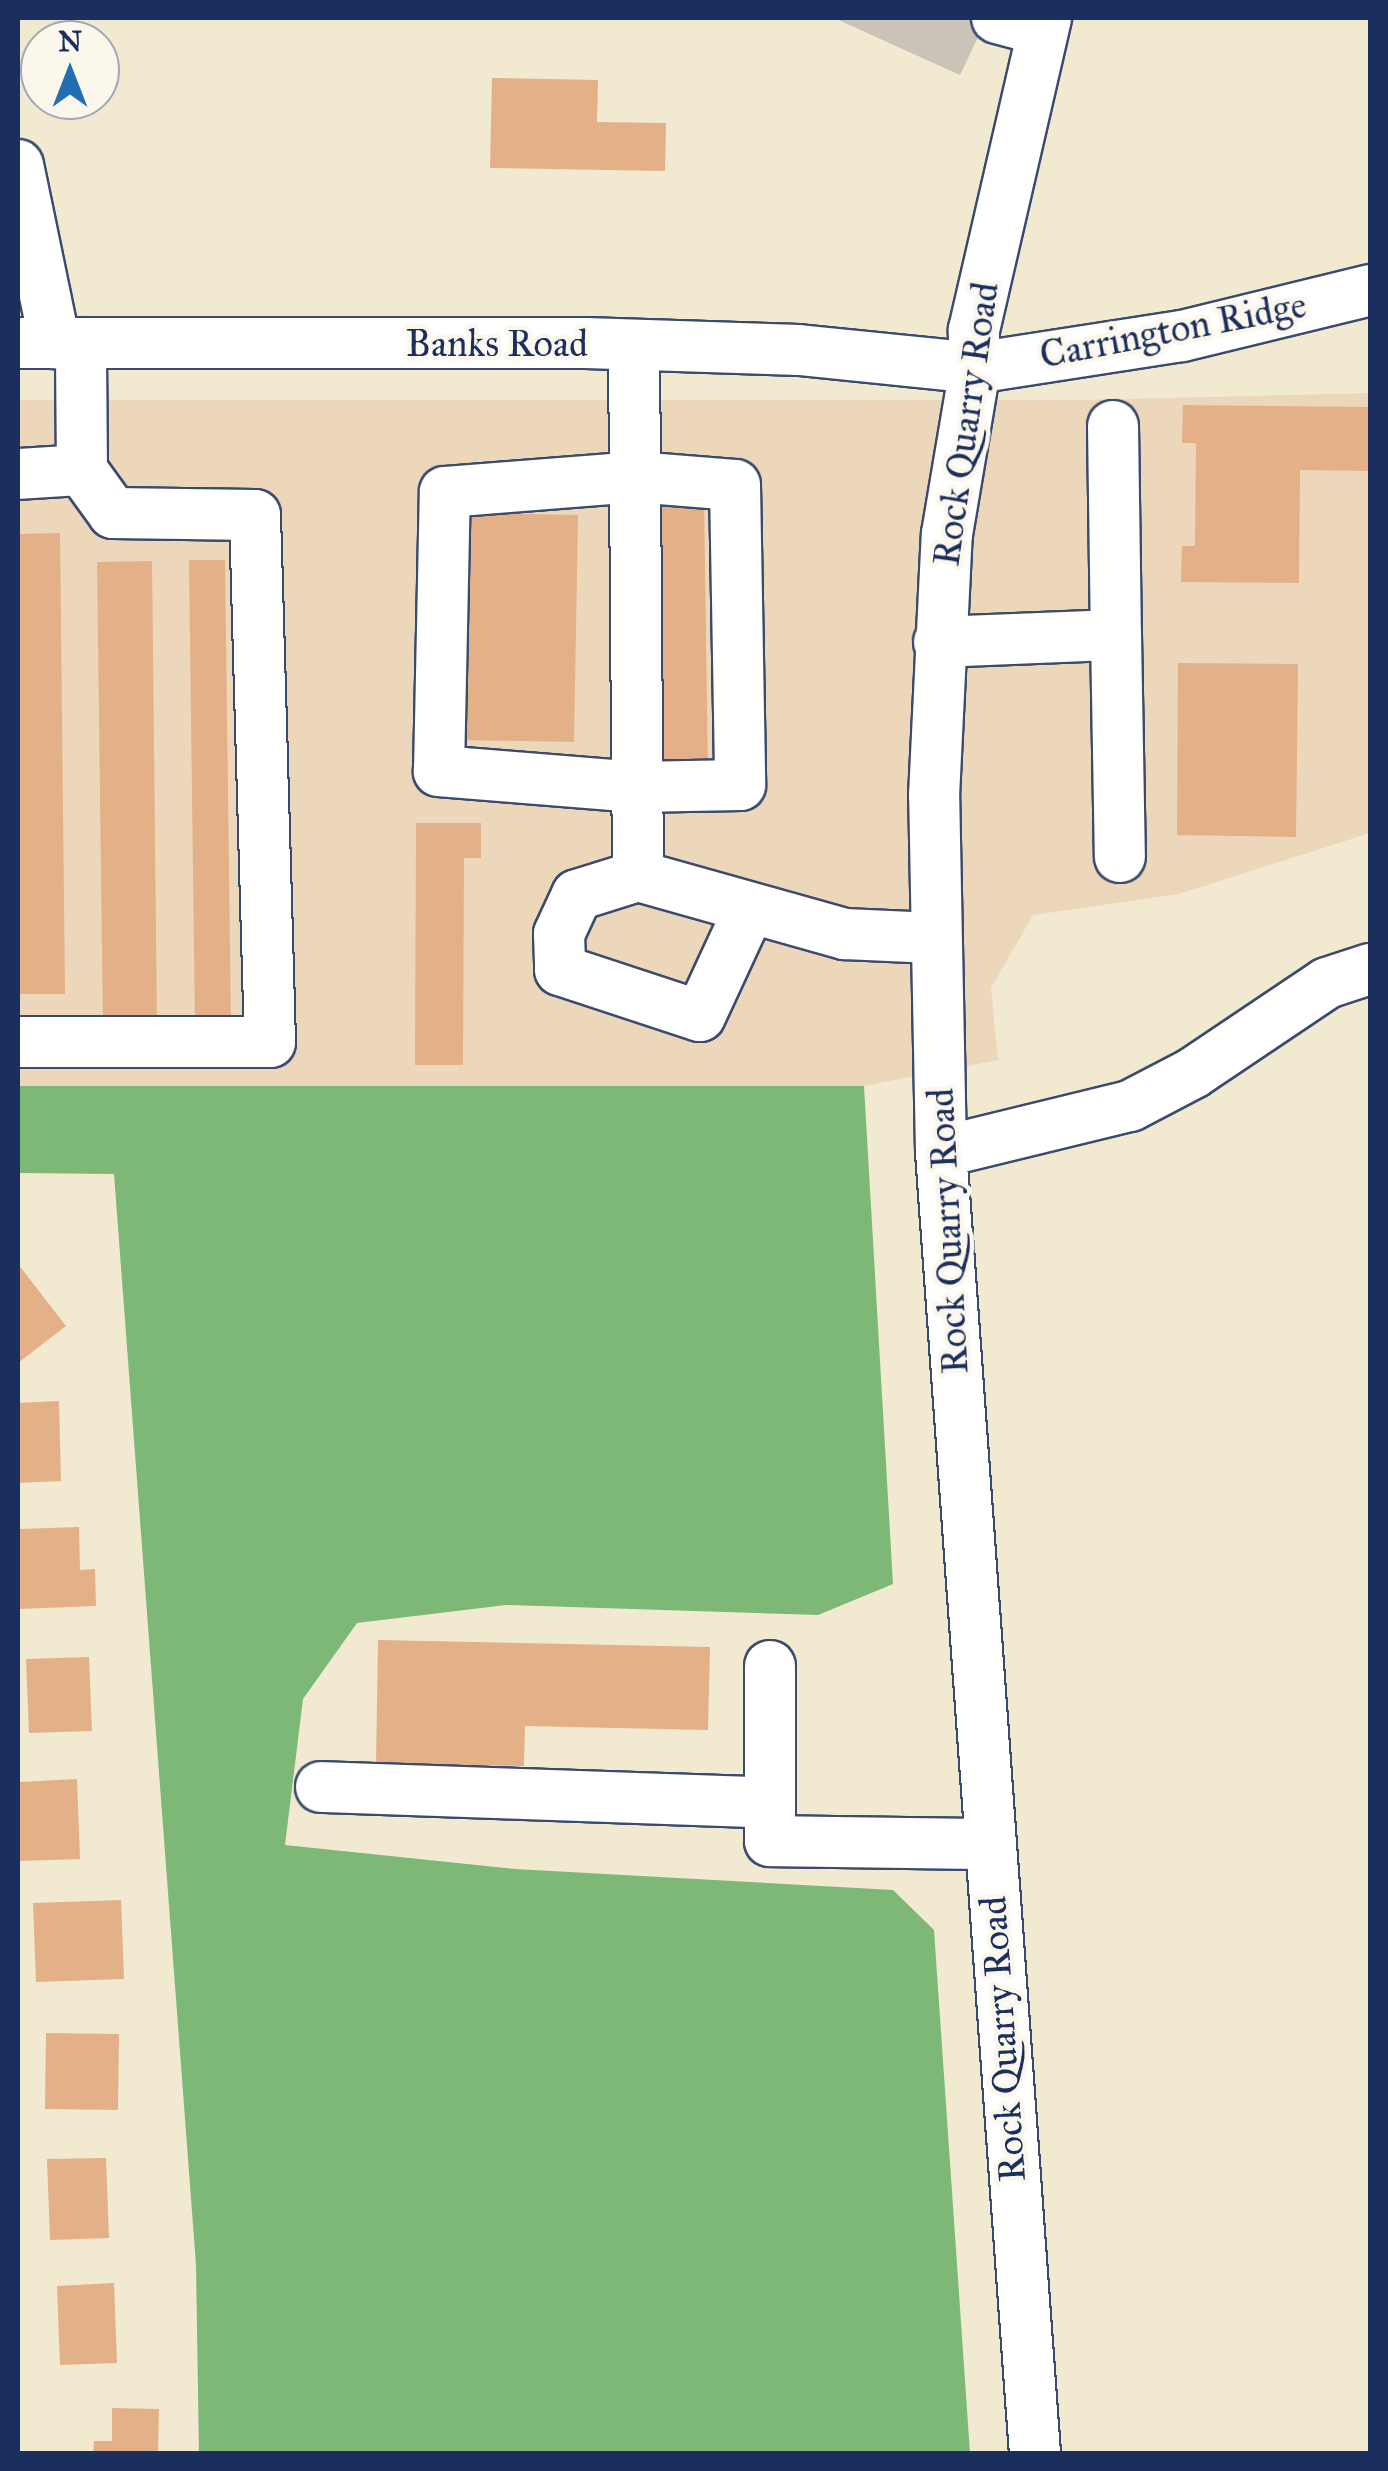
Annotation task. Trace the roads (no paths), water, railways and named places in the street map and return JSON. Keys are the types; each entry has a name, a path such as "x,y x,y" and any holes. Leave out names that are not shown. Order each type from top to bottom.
{"street":[{"name":"Rock Quarry Road","path":"1028,22 974,330 975,368 947,534 939,642 934,938 942,1152 1034,2454"},
{"path":"18,165 51,343 82,470 114,513 255,515 270,1042 18,1042"},
{"name":"Carrington Ridge","path":"975,368 1182,336 1370,290"},
{"name":"Banks Road","path":"51,343 634,344 798,350 975,368"},
{"path":"634,344 638,876"},
{"path":"1114,426 1120,857"},
{"path":"18,474 82,470"},
{"path":"635,478 735,485 740,785 637,787 439,771 446,492 635,478"},
{"path":"939,642 1116,635"},
{"path":"750,908 700,1016 560,970 560,934 576,895 638,876 845,934 934,938"},
{"path":"942,1152 1130,1106 1194,1073 1327,983 1370,968"},
{"path":"770,1666 770,1841 990,1844"},
{"path":"321,1788 770,1803"}]}
